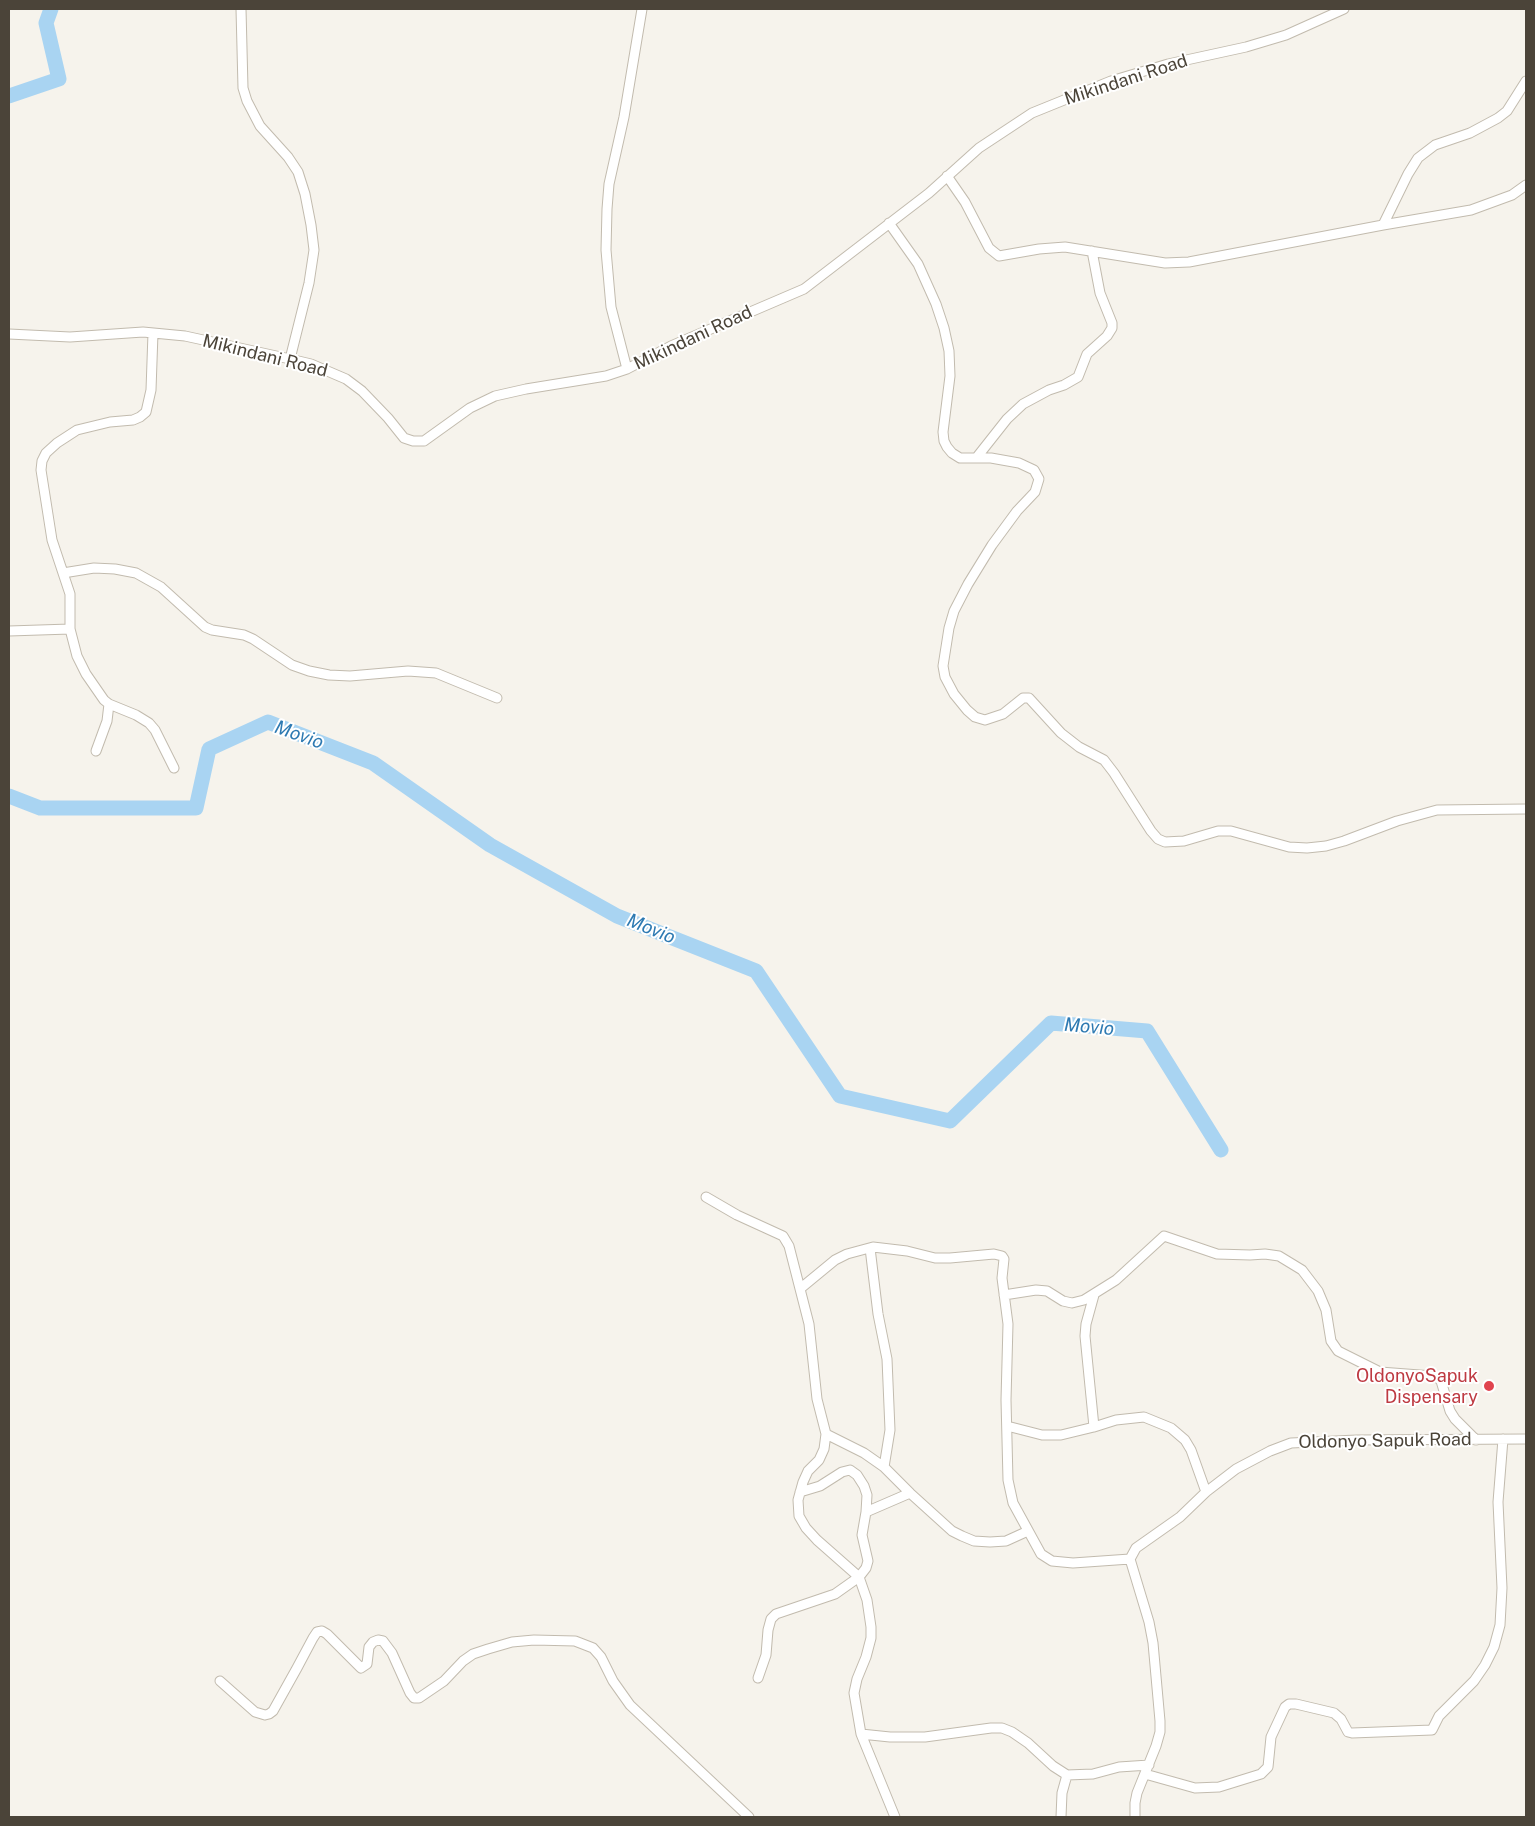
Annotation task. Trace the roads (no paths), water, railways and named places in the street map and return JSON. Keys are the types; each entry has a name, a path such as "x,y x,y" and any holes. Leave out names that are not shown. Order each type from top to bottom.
{"street":[{"path":"241,9 243,88 247,101 260,126 298,172 305,194 311,226 314,250 313,259 290,359"},
{"path":"627,369 611,307 606,250 607,210 609,184 624,117 642,9"},
{"name":"Mikindani Road","path":"9,334 70,338 143,332 186,336 290,359 346,379 362,391 404,438 412,441 424,441 470,408 495,396 526,389 597,378 627,369 671,346 804,289 929,193 979,148 1032,113 1069,96 1111,81 1158,67 1246,47 1286,35 1344,9"},
{"path":"1384,225 1393,203 1418,158 1435,145 1470,133 1508,111 1526,81"},
{"path":"947,176 962,197 985,241 994,253 999,256 1057,248 1092,251 1165,263 1189,262 1471,210 1512,194 1526,185"},
{"path":"888,223 918,264 936,304 944,328 949,351 950,376 943,432 944,441 952,453 960,458 977,457 1018,463 1034,470 1039,479 1035,492 1017,511 992,546 954,611 943,666 945,677 954,694 967,710 975,717 985,720 1003,714 1023,698 1029,698 1060,733 1079,747 1104,760 1158,839 1174,842 1218,831 1231,831 1289,847 1307,848 1326,846 1344,841 1397,821 1437,810 1526,809"},
{"path":"977,457 1007,419 1023,404 1078,377 1087,354 1107,336 1112,328 1112,323 1100,293 1092,251"},
{"path":"152,333 151,390 146,412 133,420 110,422 77,430 57,443 46,453 42,461 42,485 52,540 70,594 70,629 77,656 86,674 104,700 149,722 163,744 174,768"},
{"path":"63,573 94,568 136,573 161,587 205,627 212,630 244,635 292,664 308,671 350,676 408,671 436,673 498,698"},
{"path":"9,631 70,629"},
{"path":"96,751 107,721 109,704"},
{"path":"706,1197 737,1215 783,1236 789,1246 810,1324 817,1399 826,1434 824,1448 819,1460 808,1471 800,1492 798,1516 806,1528 835,1557 859,1577 867,1600 871,1638 866,1657 856,1679 854,1693 861,1734 895,1817"},
{"path":"1004,1295 1036,1290 1047,1291 1063,1301 1072,1303 1084,1300 1116,1280 1164,1236 1217,1254 1265,1254 1279,1256 1302,1270 1318,1291 1326,1310 1331,1341 1338,1351 1380,1372 1438,1378 1441,1381 1450,1410 1455,1419 1476,1440"},
{"path":"801,1288 835,1260 847,1254 870,1248 907,1251 935,1258 1000,1254 1004,1259 1002,1278 1008,1324 1006,1426 1008,1480 1013,1503 1041,1554 1052,1561 1073,1563 1130,1559 1153,1643 1160,1732 1136,1798 1135,1817"},
{"path":"870,1248 878,1314 887,1360 890,1430 884,1467"},
{"path":"1094,1295 1086,1324 1085,1336 1094,1427"},
{"path":"1006,1426 1023,1432 1061,1435 1106,1422 1144,1417 1171,1428 1185,1440 1191,1450 1206,1492"},
{"path":"826,1434 864,1453 884,1467 952,1530 974,1541 1006,1541 1028,1531"},
{"path":"1145,1774 1195,1788 1232,1784 1261,1774 1268,1767 1270,1736 1288,1704 1296,1704 1334,1713 1341,1719 1348,1732 1352,1733 1432,1730 1439,1716 1474,1681 1485,1665 1500,1625 1502,1588 1498,1502 1503,1439"},
{"name":"Oldonyo Sapuk Road","path":"1130,1559 1136,1548 1180,1517 1206,1492 1242,1464 1290,1443 1357,1440 1526,1439"},
{"path":"758,1678 766,1655 771,1619 776,1614 835,1594 859,1577 868,1562 862,1535 867,1495 857,1475 850,1470 842,1472 820,1486 800,1492"},
{"path":"866,1512 910,1493"},
{"path":"220,1681 255,1712 265,1715 269,1714 273,1711 298,1668 313,1638 317,1632 322,1631 361,1668 364,1668 367,1664 369,1647 373,1642 383,1641 392,1653 414,1698 419,1698 444,1681 463,1661 473,1654 488,1649 512,1642 534,1640 557,1639 584,1643 593,1648 601,1657 613,1681 630,1705 749,1817"},
{"path":"861,1734 890,1737 925,1737 1002,1728 1012,1732 1028,1743 1053,1766 1067,1775 1093,1774 1119,1767 1149,1765"},
{"path":"1061,1817 1062,1793 1067,1775"}],"waterway":[{"path":"9,96 59,79 46,23 51,9"},
{"name":"Movio","path":"9,796 40,808 196,808 209,749 268,722 373,763 490,845 617,916 756,971 840,1096 950,1121 1051,1023 1147,1031 1221,1150"}],"place":[{"name":"OldonyoSapuk Dispensary","path":"1489,1386"}]}
